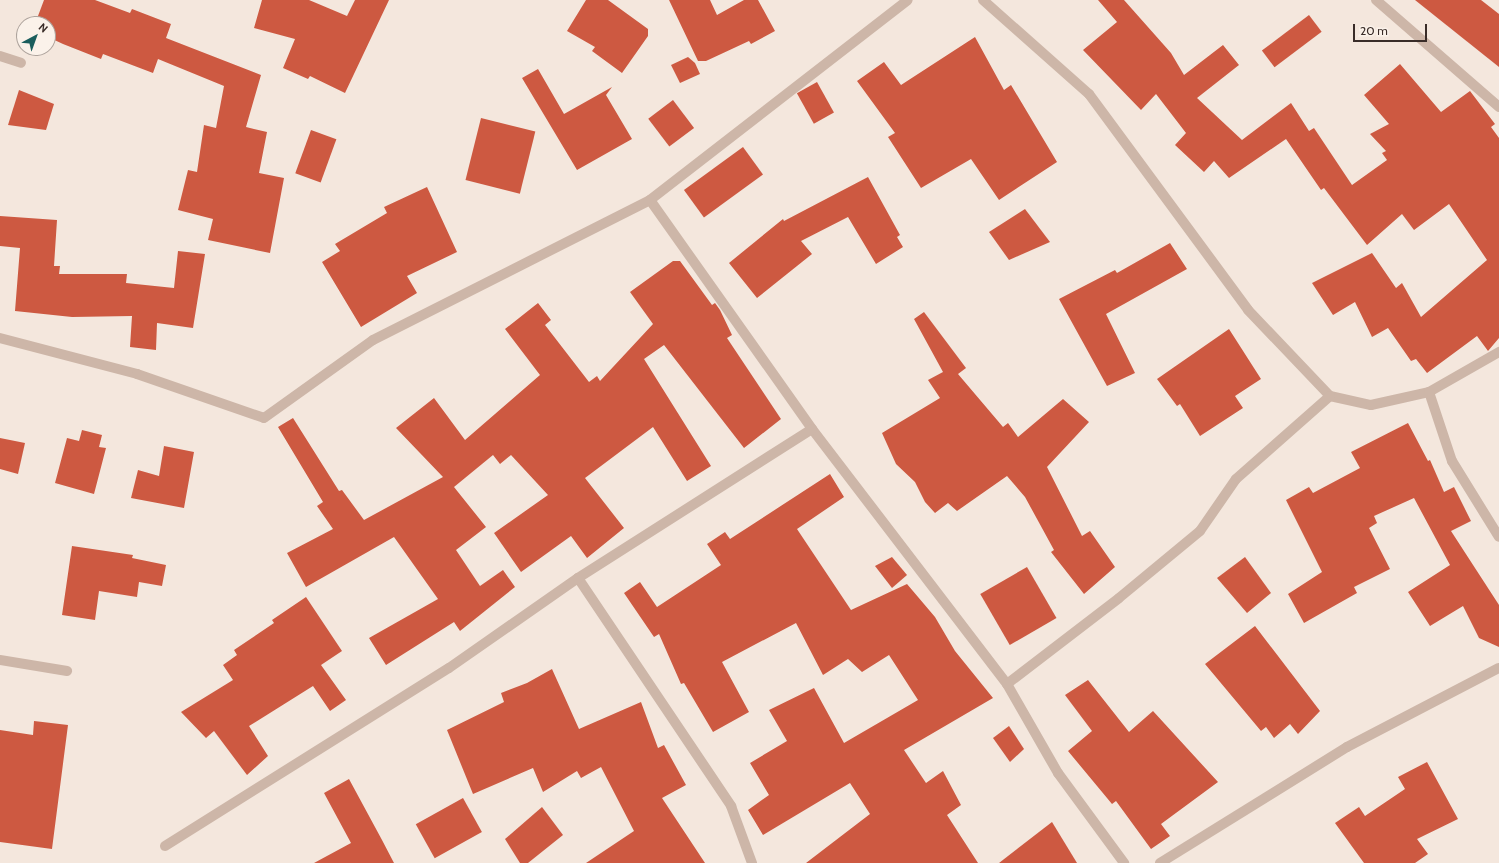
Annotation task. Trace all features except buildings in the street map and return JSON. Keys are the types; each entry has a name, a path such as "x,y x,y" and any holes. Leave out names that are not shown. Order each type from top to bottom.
{"street":[{"path":"0,338 137,374 264,418 373,340 650,200 908,0"},
{"path":"983,0 1089,94 1248,310 1330,396 1371,405 1429,392 1499,352"},
{"path":"1376,0 1499,107"},
{"path":"0,56 21,63"},
{"path":"650,200 812,429 1007,684 1058,773 1124,863"},
{"path":"1429,392 1452,461 1499,538"},
{"path":"1007,684 1119,598 1200,531 1236,479 1330,396"},
{"path":"165,846 449,668 578,578 812,429"},
{"path":"578,578 731,806 752,863"},
{"path":"0,660 67,671"},
{"path":"1160,863 1346,746 1499,668"}]}
